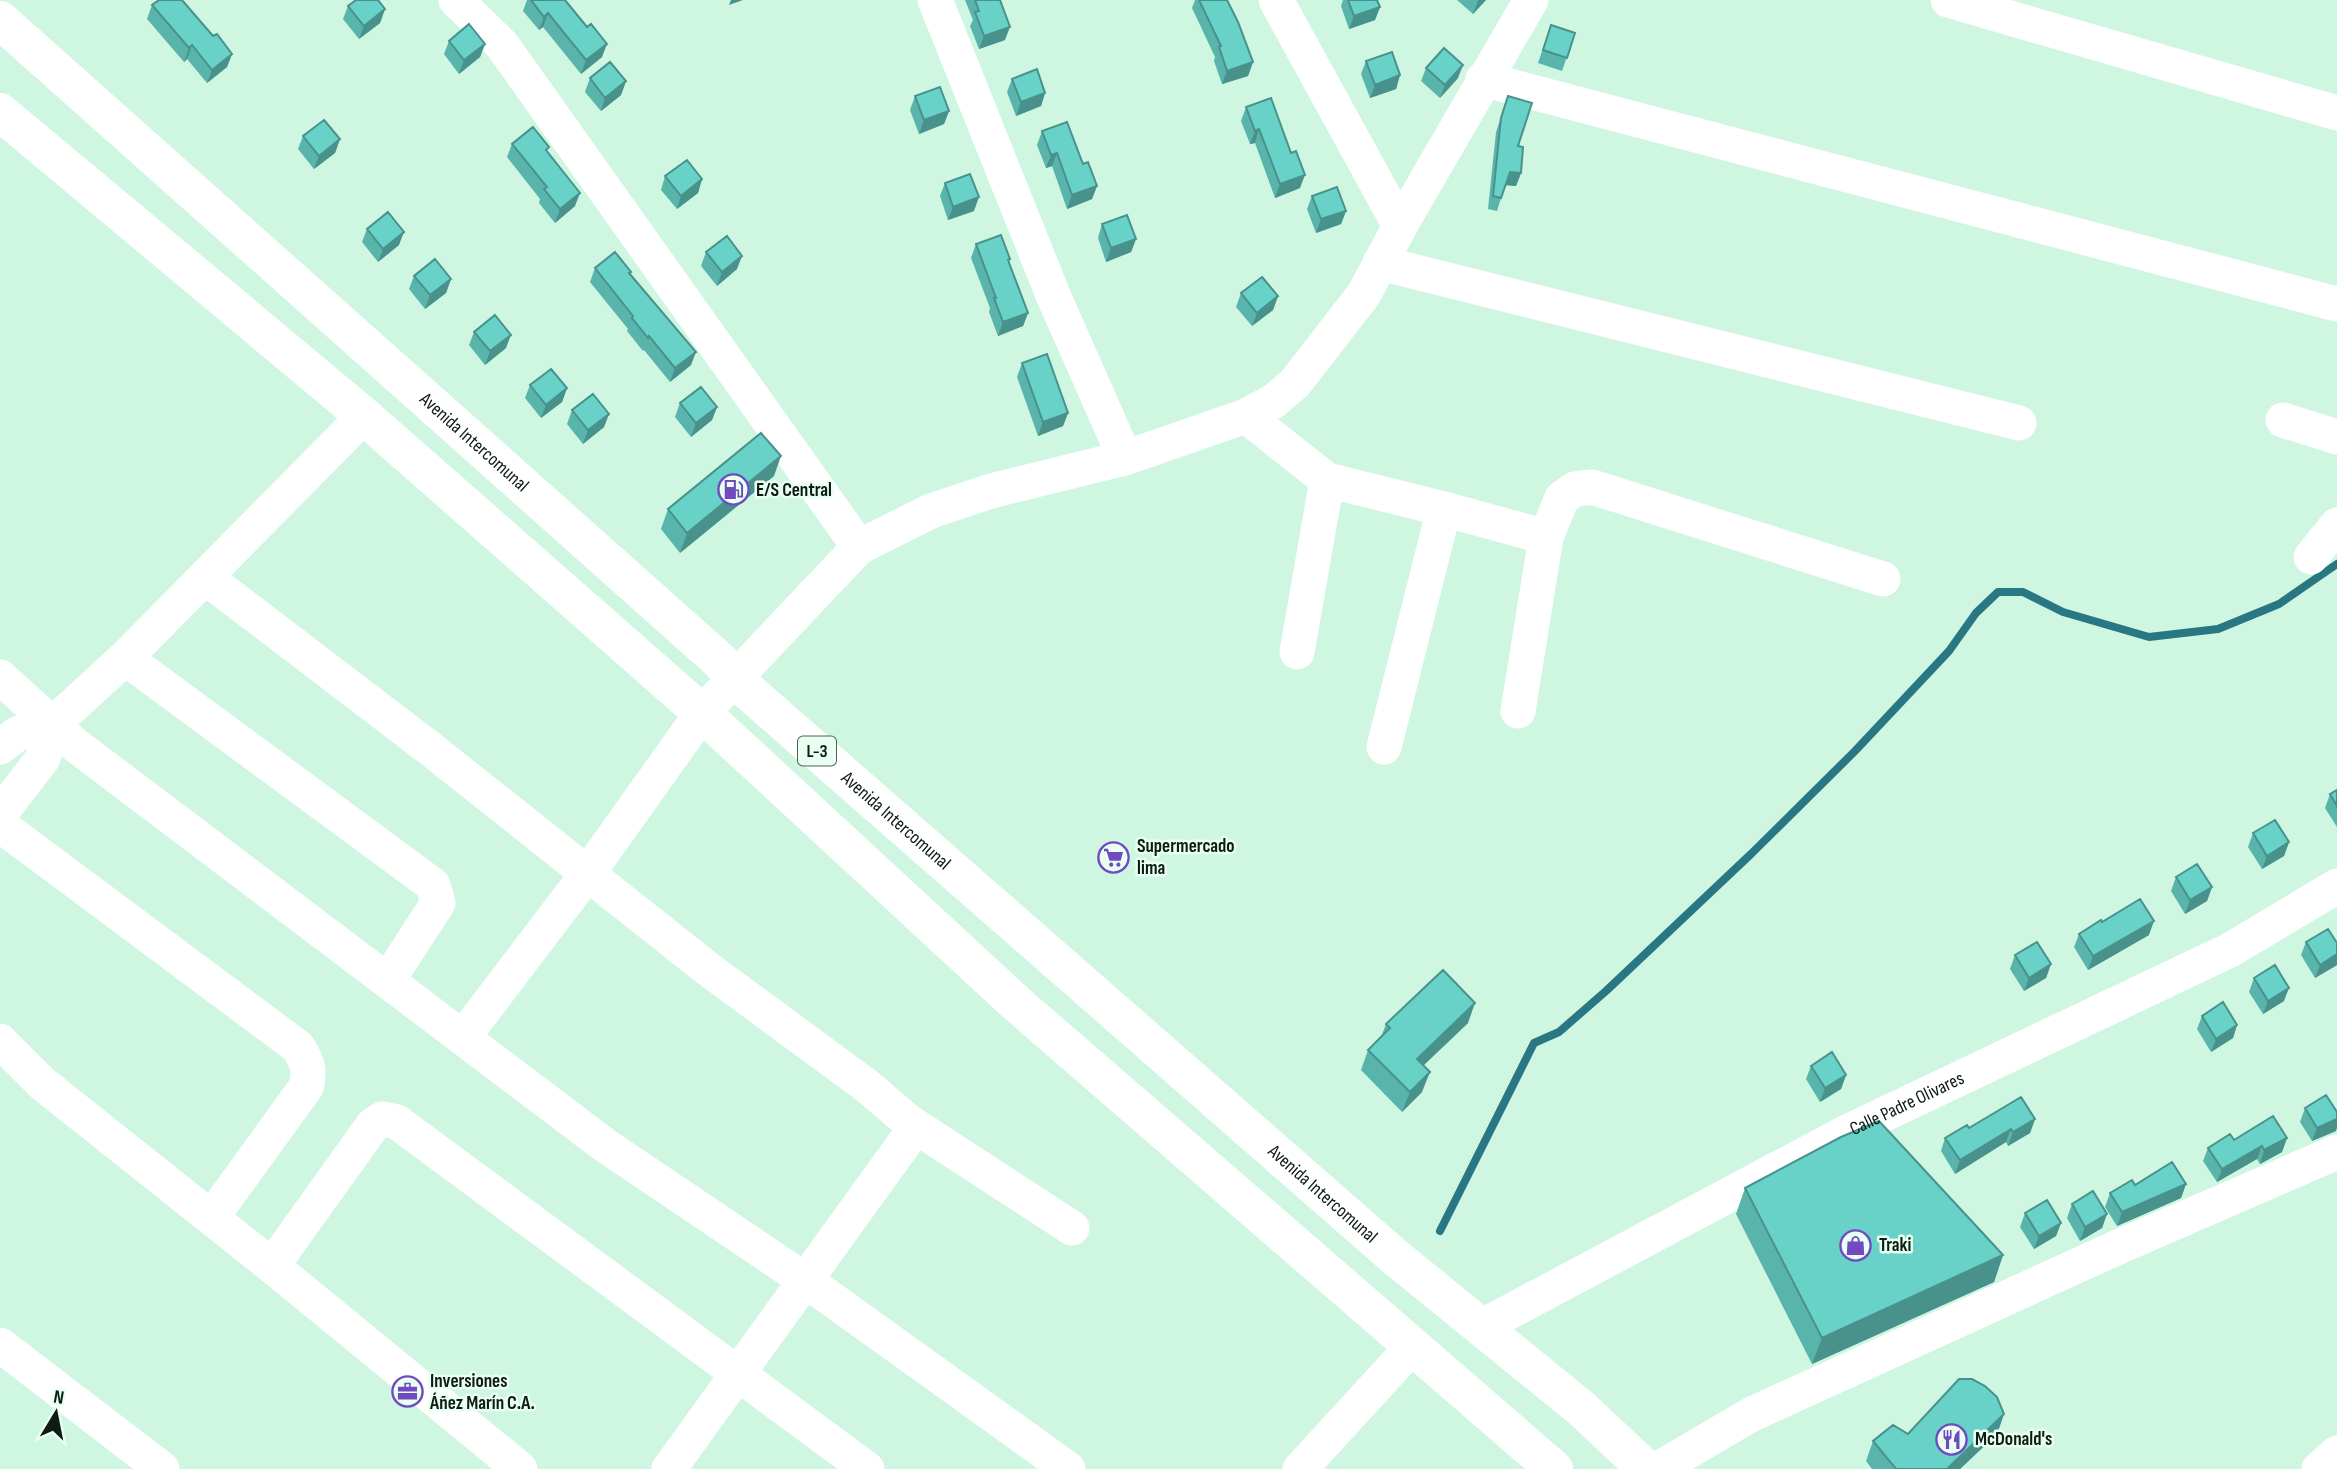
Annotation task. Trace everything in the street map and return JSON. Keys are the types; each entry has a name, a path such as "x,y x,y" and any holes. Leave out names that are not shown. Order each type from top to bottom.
{"main road":[{"name":"Avenida Intercomunal","path":"0,20 720,662 733,678 1395,1258 1582,1409 1646,1469"},
{"name":"L-3","path":"0,112 364,416 702,713 1016,1003 1554,1469"}],"street":[{"path":"456,0 502,45 859,547"},
{"path":"935,0 1053,295 1125,458"},
{"path":"1276,0 1400,226"},
{"path":"464,1036 588,873 702,713 859,547 931,511 991,491 1125,458 1245,416 1274,401 1295,383 1364,294 1483,79 1531,0"},
{"path":"1948,0 2337,113"},
{"path":"1483,79 2337,304"},
{"path":"1380,262 2019,422"},
{"path":"0,747 18,734 52,724 125,658 364,416"},
{"path":"1245,416 1326,480 1545,537"},
{"path":"2283,420 2337,436"},
{"path":"1297,652 1326,480"},
{"path":"1518,712 1545,537 1562,498 1575,489 1592,487 1883,579"},
{"path":"1384,747 1444,509"},
{"path":"2311,557 2337,525"},
{"path":"205,577 428,747 708,969 867,1086 916,1127 1072,1228"},
{"path":"125,658 433,885 438,903 387,980"},
{"path":"0,677 74,744 464,1036 606,1146 805,1280 1068,1469"},
{"path":"0,814 43,758 52,724"},
{"path":"0,825 298,1047 307,1061 311,1072 306,1087 212,1217"},
{"name":"Calle Padre Olivares","path":"1481,1327 1847,1132 2230,950 2337,886"},
{"path":"0,1041 43,1084 212,1217 520,1469"},
{"path":"272,1266 373,1125 382,1119 397,1122 867,1469"},
{"path":"669,1469 916,1127"},
{"path":"1658,1469 1752,1414 2116,1248 2337,1152"},
{"path":"0,1345 162,1469"},
{"path":"1300,1469 1413,1346"},
{"path":"2319,1469 2337,1453"}],"building":[{"path":"159,0 182,0 213,36 217,34 232,54 212,70 192,45 189,48 152,5"},
{"path":"356,0 378,0 385,9 364,26 348,6"},
{"path":"531,0 565,0 587,27 591,24 607,44 586,60 548,13 544,17"},
{"path":"975,0 1000,0 1010,27 984,36 975,12 979,11"},
{"path":"1199,0 1227,0 1253,62 1227,71 1219,47 1221,46"},
{"path":"1348,0 1377,0 1380,7 1354,16"},
{"path":"469,24 485,44 464,60 449,41"},
{"path":"1551,25 1575,33 1567,58 1543,50"},
{"path":"1444,48 1463,65 1445,85 1426,68"},
{"path":"1392,52 1400,75 1375,85 1366,61"},
{"path":"610,62 626,81 605,98 590,78"},
{"path":"1037,69 1045,93 1021,102 1012,79"},
{"path":"940,87 949,111 924,120 915,96"},
{"path":"1508,96 1532,103 1518,146 1523,147 1521,173 1510,172 1501,198 1493,196 1501,118"},
{"path":"1271,98 1291,153 1296,151 1305,175 1280,184 1259,129 1255,131 1246,107"},
{"path":"324,120 340,139 319,156 303,136"},
{"path":"1067,122 1083,164 1088,162 1097,186 1072,195 1057,153 1051,155 1042,131"},
{"path":"533,127 549,147 546,150 580,193 560,209 544,189 547,187 512,144"},
{"path":"687,160 702,179 681,196 665,176"},
{"path":"970,174 979,197 953,207 945,183"},
{"path":"1337,187 1346,211 1321,219 1312,196"},
{"path":"388,212 404,232 383,249 367,229"},
{"path":"1127,215 1136,239 1111,248 1102,224"},
{"path":"1001,235 1028,313 1003,322 976,244"},
{"path":"727,236 742,256 722,272 706,252"},
{"path":"615,252 631,272 629,273 696,352 675,368 632,318 595,268"},
{"path":"435,259 451,279 430,295 414,276"},
{"path":"1262,277 1278,296 1257,313 1241,293"},
{"path":"495,315 511,335 490,351 474,332"},
{"path":"1047,354 1068,413 1043,422 1022,363"},
{"path":"551,369 567,388 546,405 530,385"},
{"path":"701,387 717,407 696,423 680,403"},
{"path":"593,394 609,414 588,430 572,410"},
{"path":"761,433 781,456 687,533 668,509"},
{"path":"2337,790 2337,806 2330,794"},
{"path":"2275,820 2289,842 2267,856 2253,833"},
{"path":"2197,864 2212,887 2190,900 2176,877"},
{"path":"2140,899 2154,921 2093,956 2079,934"},
{"path":"2328,929 2337,943 2337,954 2320,965 2306,942"},
{"path":"2037,942 2051,964 2029,978 2015,955"},
{"path":"2275,965 2289,988 2268,1001 2254,978"},
{"path":"1443,970 1475,1003 1417,1059 1430,1072 1410,1092 1368,1050 1390,1028 1386,1024"},
{"path":"2223,1002 2237,1025 2216,1039 2202,1016"},
{"path":"1832,1052 1846,1075 1825,1088 1811,1066"},
{"path":"2326,1095 2337,1112 2337,1119 2317,1128 2305,1108"},
{"path":"2021,1097 2035,1119 2013,1132 2011,1129 1960,1160 1945,1138 1967,1125 1969,1128"},
{"path":"2273,1116 2287,1138 2264,1150 2262,1146 2222,1169 2208,1148 2230,1134 2234,1140"},
{"name":"Traki","path":"1879,1121 2003,1255 1822,1338 1745,1188 1841,1137"},
{"path":"2172,1162 2186,1184 2122,1212 2110,1193 2132,1180 2135,1185"},
{"path":"2093,1191 2107,1214 2085,1227 2072,1204"},
{"path":"2047,1200 2061,1223 2039,1236 2025,1213"},
{"name":"McDonald's","path":"1959,1379 1972,1379 1985,1386 1997,1397 2004,1414 1947,1469 1896,1469 1873,1441 1893,1425 1908,1434"}],"waterway":[{"path":"1440,1231 1534,1043 1559,1032 1751,854 1855,751 1949,651 1976,613 1998,592 2023,592 2063,612 2149,637 2218,629 2279,604 2337,564"}],"place":[{"name":"E/S Central","path":"733,490"},
{"name":"Supermercado lima","path":"1114,857"},
{"name":"Traki","path":"1856,1245"},
{"name":"Inversiones Áñez Marín C.A.","path":"407,1392"},
{"name":"McDonald's","path":"1952,1439"}]}
